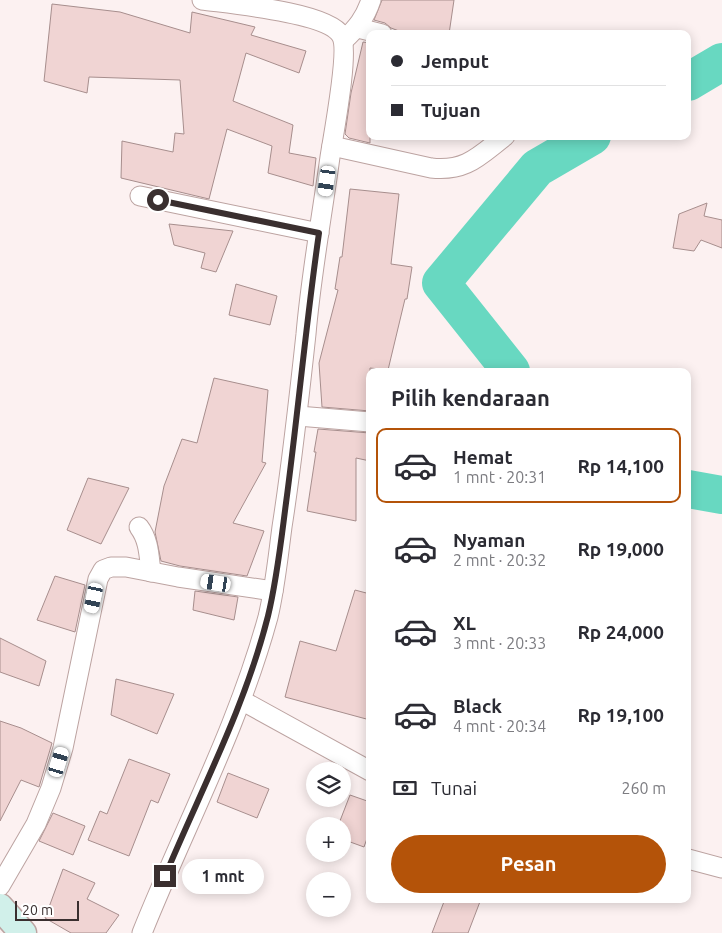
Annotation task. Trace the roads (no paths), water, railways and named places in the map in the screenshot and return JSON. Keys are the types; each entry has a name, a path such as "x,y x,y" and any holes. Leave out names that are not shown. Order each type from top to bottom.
{"street":[{"path":"202,0 276,5 328,24 339,32 366,34"},
{"path":"142,933 241,700 268,616 298,416 307,324 339,96 350,34 366,14 371,0"},
{"path":"332,146 445,170 471,162 500,140"},
{"path":"140,196 319,233"},
{"path":"298,416 366,422"},
{"path":"140,527 144,533 149,551 151,572"},
{"path":"0,886 36,824 51,788 63,748 98,580 104,570 111,567 126,567 273,591"},
{"path":"241,700 366,769"},
{"path":"691,860 722,868"},
{"path":"0,908 23,933"}],"waterway":[{"path":"691,80 722,62"},
{"path":"509,368 441,283 537,168 585,140"},
{"path":"691,490 722,495"}]}
